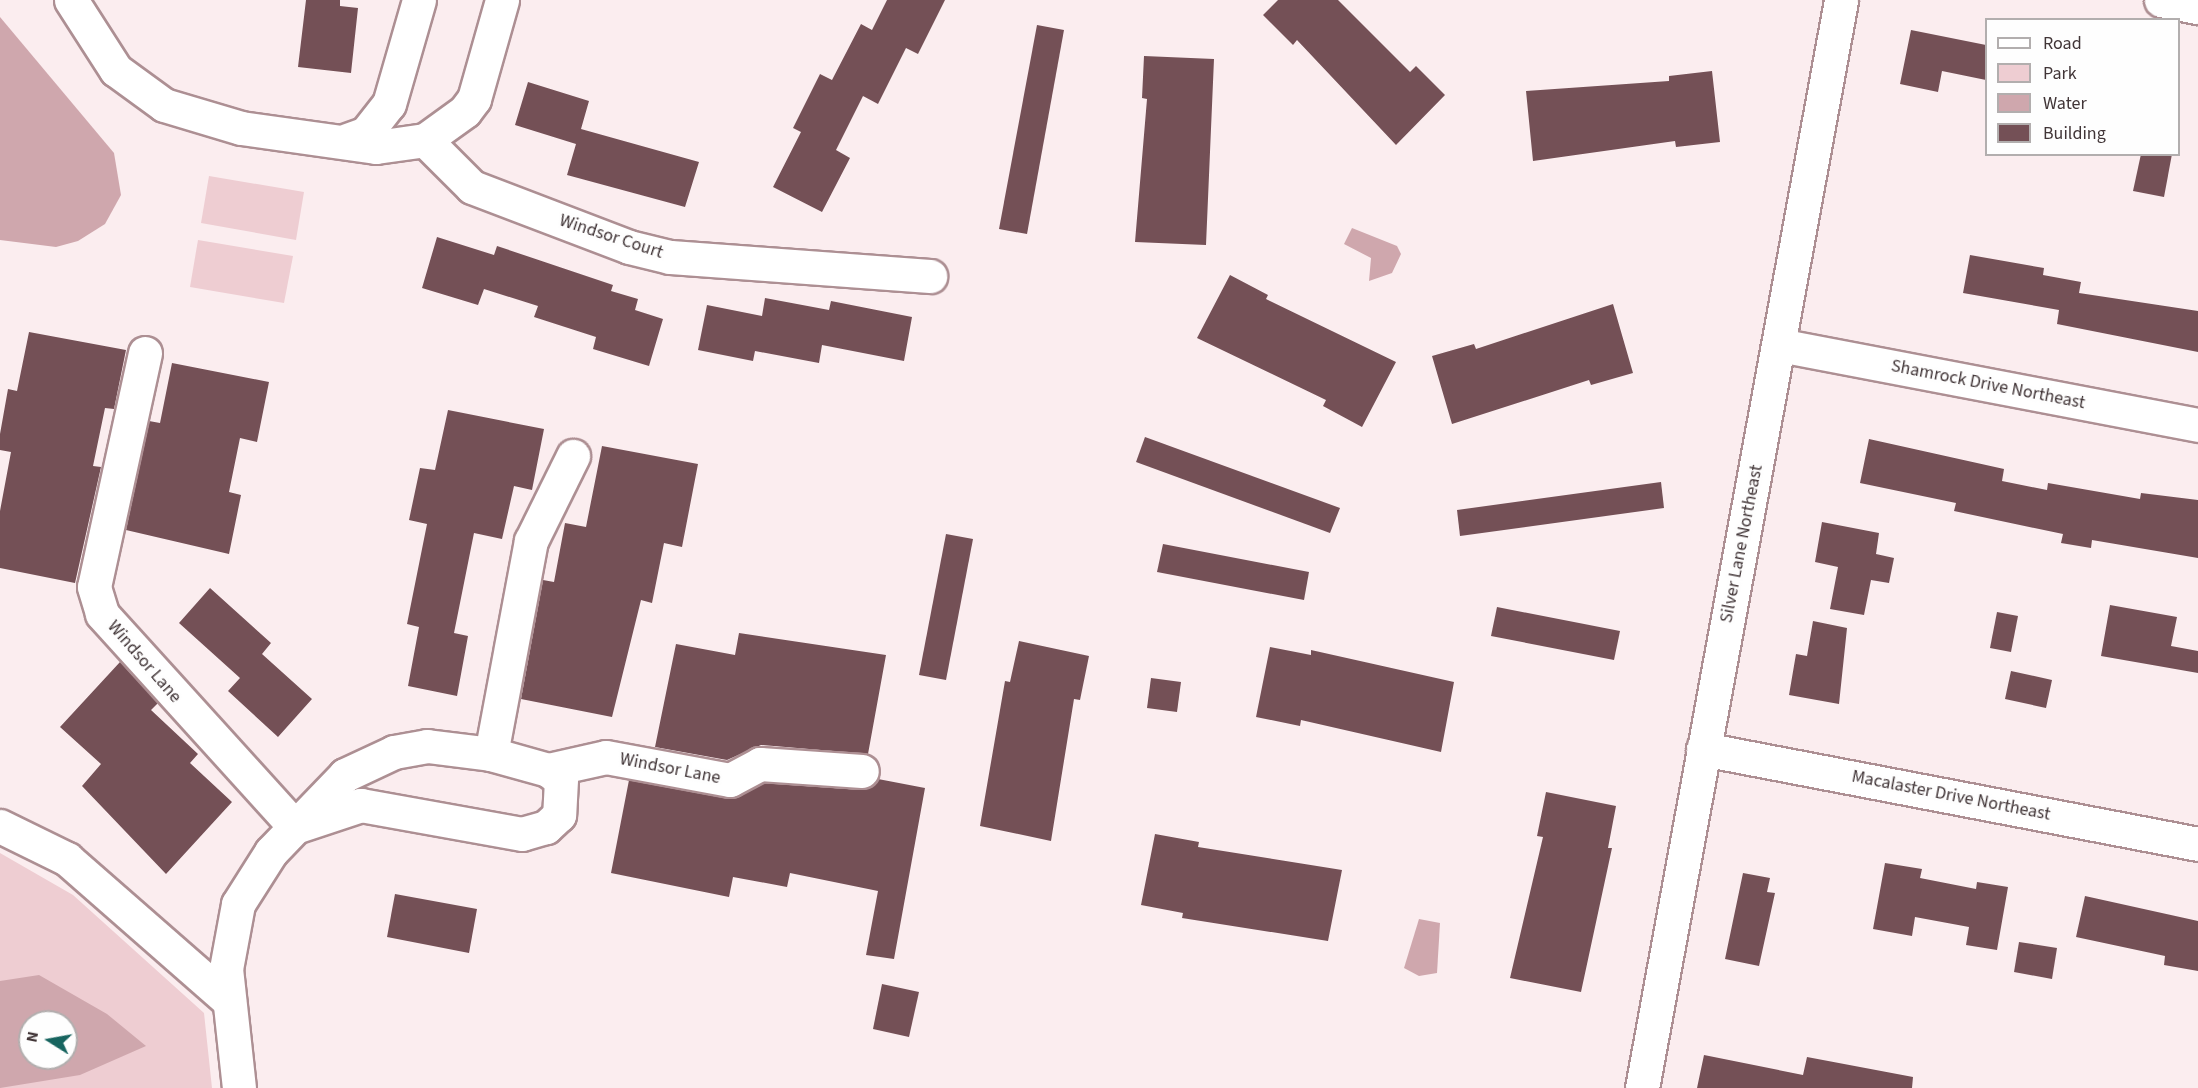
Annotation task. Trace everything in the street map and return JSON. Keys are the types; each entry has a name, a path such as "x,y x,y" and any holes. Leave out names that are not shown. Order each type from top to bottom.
{"street":[{"path":"71,0 116,70 164,105 241,128 396,147 425,140 450,124 474,99 502,0"},
{"path":"347,140 366,134 389,104 419,0"},
{"name":"Silver Lane Northeast","path":"1642,1088 1841,0"},
{"path":"2161,0 2198,7"},
{"name":"Windsor Court","path":"425,140 472,187 629,247 670,257 930,276"},
{"name":"Shamrock Drive Northeast","path":"1779,345 2198,425"},
{"name":"Windsor Lane","path":"145,354 94,587 99,605 110,627 295,827"},
{"path":"491,754 531,542 573,456"},
{"name":"Windsor Lane","path":"239,1088 229,1001 229,936 238,904 253,874 295,827 345,775 394,752 427,746 491,754 548,770 561,780 559,815 546,827 522,834 361,805 295,827"},
{"name":"Macalaster Drive Northeast","path":"1704,749 2198,844"},
{"name":"Windsor Lane","path":"548,770 606,757 730,780 760,764 862,771"},
{"path":"0,826 67,859 229,1001"}],"green space":[{"path":"209,176 304,192 296,240 201,223"},
{"path":"198,240 293,256 284,303 190,287"},
{"path":"0,853 73,895 204,1013 212,1088 0,1088"}],"water":[{"path":"0,17 114,153 121,195 105,224 78,241 56,247 0,240"},
{"path":"1352,228 1397,246 1401,254 1392,273 1369,281 1371,258 1344,244"},
{"path":"1419,919 1440,923 1437,973 1419,976 1404,968"},
{"path":"39,975 107,1014 146,1046 80,1075 0,1088 0,981"}],"building":[{"path":"306,0 340,0 340,6 358,8 351,73 298,67"},
{"path":"887,0 945,0 918,54 906,48 878,104 863,96 836,150 850,158 822,212 773,187 801,132 793,128 820,74 832,80 861,24 872,30"},
{"path":"1278,0 1338,0 1410,72 1416,66 1445,95 1396,145 1297,40 1293,45 1263,15"},
{"path":"1037,25 1064,30 1027,234 999,229"},
{"path":"1911,30 1985,45 1985,80 1942,71 1938,92 1900,84"},
{"path":"1144,56 1214,59 1206,245 1135,242 1147,99 1142,98"},
{"path":"1712,71 1720,142 1676,147 1675,141 1533,161 1526,91 1669,81 1669,76"},
{"path":"528,82 589,101 581,129 699,162 685,207 567,175 576,144 515,125"},
{"path":"2141,156 2172,156 2164,197 2133,191"},
{"path":"437,237 494,255 497,246 613,285 611,291 638,299 635,310 663,319 649,366 593,349 596,337 534,317 538,306 484,289 478,305 422,288"},
{"path":"1970,255 2044,268 2043,275 2081,282 2079,293 2198,311 2198,352 2057,324 2059,310 1963,293"},
{"path":"1230,275 1268,295 1266,299 1396,362 1362,427 1323,406 1326,400 1197,338"},
{"path":"765,298 829,310 831,301 912,317 904,361 822,345 819,363 755,351 753,361 698,350 707,305 762,316"},
{"path":"1613,304 1633,373 1591,385 1589,380 1452,424 1432,356 1474,344 1476,349"},
{"path":"29,332 126,350 114,409 105,408 93,466 101,467 75,583 0,568 0,511 11,452 0,450 0,434 8,389 17,391"},
{"path":"172,363 269,382 257,442 240,438 229,492 241,495 229,554 126,530 149,421 160,423"},
{"path":"448,410 544,429 532,490 514,486 502,539 474,533 454,633 468,636 457,696 408,686 419,627 407,624 427,524 409,520 420,468 435,470"},
{"path":"1145,437 1340,508 1330,533 1136,462"},
{"path":"1869,439 2004,469 2002,481 2047,490 2048,483 2140,499 2141,493 2198,500 2198,558 2092,540 2091,548 2061,543 2063,534 1954,511 1956,503 1860,483"},
{"path":"602,446 698,464 682,547 664,543 652,603 641,600 612,717 521,699 543,580 554,582 565,523 586,527"},
{"path":"1661,482 1664,508 1460,536 1457,510"},
{"path":"1822,522 1879,533 1876,554 1894,558 1889,583 1871,580 1864,615 1830,609 1838,567 1815,562"},
{"path":"946,534 973,539 946,680 919,675"},
{"path":"1163,544 1309,572 1304,600 1157,572"},
{"path":"210,588 271,643 262,654 312,699 278,737 228,691 240,678 179,623"},
{"path":"2110,605 2177,617 2171,646 2198,651 2198,673 2101,656"},
{"path":"1497,607 1620,631 1614,660 1491,636"},
{"path":"1997,612 2018,616 2011,652 1990,648"},
{"path":"1813,621 1847,628 1839,704 1789,695 1796,654 1807,656"},
{"path":"739,633 886,655 868,754 761,745 727,760 655,747 676,644 735,655"},
{"path":"1019,641 1089,656 1080,700 1074,699 1051,841 980,826 1005,681 1010,682"},
{"path":"1270,647 1311,655 1311,650 1454,682 1441,752 1301,720 1300,726 1256,717"},
{"path":"120,662 158,703 151,710 198,754 190,763 232,802 166,874 82,786 101,764 60,727"},
{"path":"2011,671 2052,680 2046,708 2005,699"},
{"path":"1151,678 1181,682 1177,712 1147,708"},
{"path":"878,779 925,788 894,959 866,955 878,891 790,873 787,887 733,877 729,897 611,873 629,780 727,798 764,783 861,790"},
{"path":"1546,792 1616,806 1608,848 1612,848 1581,992 1510,978 1543,837 1537,836"},
{"path":"1155,834 1199,842 1198,847 1342,870 1328,941 1182,918 1183,913 1141,905"},
{"path":"1885,863 1922,869 1920,878 1976,889 1977,882 2008,887 1997,950 1966,945 1969,927 1915,917 1912,936 1873,929"},
{"path":"1743,873 1770,878 1767,892 1775,893 1759,966 1725,959"},
{"path":"395,894 477,909 469,953 387,937"},
{"path":"2085,896 2198,921 2198,971 2164,965 2165,956 2076,937"},
{"path":"2019,942 2057,948 2052,979 2014,972"},
{"path":"882,984 919,992 909,1037 873,1029"},
{"path":"1704,1055 1803,1075 1807,1057 1913,1077 1912,1088 1697,1088"}]}
